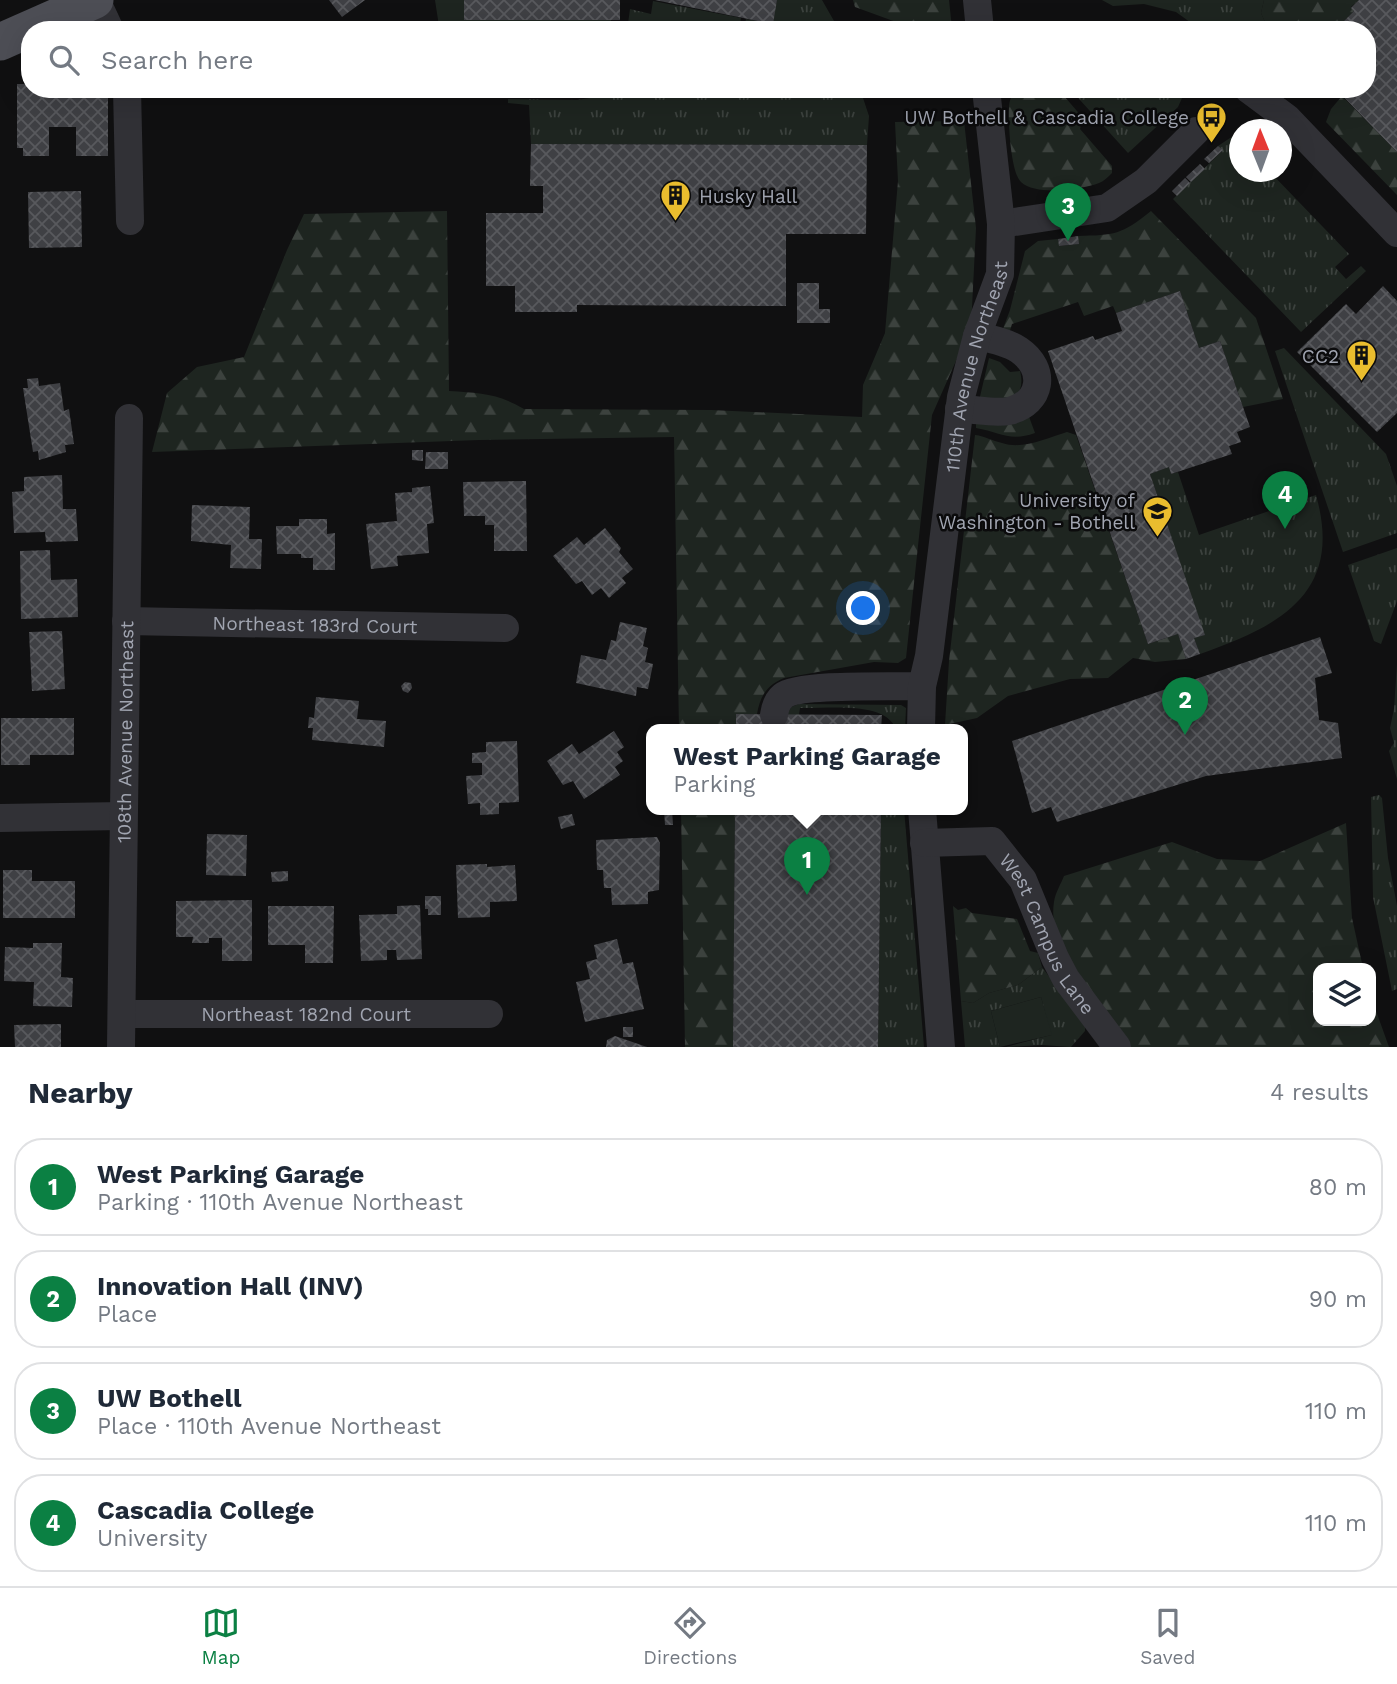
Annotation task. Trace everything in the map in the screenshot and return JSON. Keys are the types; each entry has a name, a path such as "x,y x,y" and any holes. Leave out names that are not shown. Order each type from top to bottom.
{"main road":[{"path":"48,21 95,0"},
{"path":"0,42 21,33"}],"street":[{"path":"95,0 106,21"},
{"path":"977,0 979,21"},
{"path":"127,98 130,221"},
{"name":"110th Avenue Northeast","path":"921,724 922,686 929,656 959,410 977,336 1000,274 1001,225 987,98"},
{"path":"1260,98 1287,118 1397,233"},
{"path":"1001,225 1107,208 1146,181 1196,131"},
{"path":"959,410 1010,411 1034,396 1038,388 1038,380 1028,358 1018,349 977,336"},
{"name":"108th Avenue Northeast","path":"121,1047 129,418"},
{"name":"Northeast 183rd Court","path":"126,621 505,628"},
{"path":"774,715 776,704 785,694 808,688 922,686"},
{"path":"922,815 941,1047"},
{"path":"0,818 123,817"},
{"name":"West Campus Lane","path":"923,843 992,841 1023,880 1066,979 1117,1047"},
{"name":"Northeast 182nd Court","path":"122,1014 489,1014"}],"green space":[{"path":"435,0 464,0 464,20 611,20 611,21 438,21"},
{"path":"777,0 822,0 834,21 772,21"},
{"path":"853,0 949,0 951,21 893,21 855,7"},
{"path":"1102,0 1264,0 1261,13 1265,21 1188,21 1176,12 1144,4 1113,6"},
{"path":"1264,0 1359,0 1351,7 1354,11 1344,21 1265,21 1261,13"},
{"path":"653,1 741,18 740,21 628,21 630,9 651,14"},
{"path":"863,98 869,116 867,145 531,144 529,105 508,103 508,99"},
{"path":"1011,98 1066,98 1083,118 1080,129 1112,166 1112,173 1099,183 1081,188 1037,189 1021,182 1013,159 1009,125"},
{"path":"1078,98 1182,98 1178,107 1128,153"},
{"path":"1340,98 1344,98 1397,152 1397,195 1326,122 1331,109"},
{"path":"964,121 976,228 971,327 932,415 906,658 898,663 874,662 784,678 765,692 757,714 736,714 736,724 679,724 674,437 479,440 152,452 167,393 197,367 244,357 304,214 447,211 449,391 496,397 524,409 711,410 862,417 863,385 885,333 898,181 895,122"},
{"path":"1229,139 1229,182 1280,182 1349,254 1335,267 1346,279 1361,266 1366,271 1301,332 1173,199 1222,151 1218,146"},
{"path":"1151,211 1256,318 1283,399 1243,407 1220,341 1199,348 1180,291 1116,313 1113,306 1084,316 1078,302 1012,324 1008,337 1001,334 1025,251 1038,241 1058,239 1060,246 1078,244 1078,236 1117,232"},
{"path":"1284,348 1386,454 1397,486 1397,533 1343,552 1275,351"},
{"path":"989,358 1000,362 1010,372 1020,371 1021,387 1014,401 979,401"},
{"path":"1028,414 1035,433 1026,436 1012,436 976,428 976,420"},
{"path":"1067,432 1076,435 1148,644 1178,634 1186,659 1155,662 1133,658 1108,678 1070,679 1008,696 977,718 945,724 949,661 975,435 1010,445 1035,442"},
{"path":"1169,467 1171,474 1178,472 1199,535 1316,495 1322,529 1321,558 1312,581 1298,601 1279,617 1255,631 1200,654 1194,638 1204,635 1150,474"},
{"path":"1397,548 1397,601 1381,644 1374,641 1348,565"},
{"path":"1397,664 1397,779 1389,751 1394,743 1390,728"},
{"path":"799,704 901,705 906,708 905,724 893,724 880,714 854,708 800,708 799,715 787,715 791,707"},
{"path":"1379,795 1382,798 1388,858 1397,906 1397,989 1392,991 1373,897 1371,797"},
{"path":"681,815 735,815 733,1047 685,1047"},
{"path":"881,815 905,815 924,1047 878,1047"},
{"path":"1346,823 1352,918 1362,963 1313,963 1313,1026 1376,1026 1376,1011 1389,1047 1130,1047 1078,979 1059,940 1054,921 1054,902 1064,876 1172,842 1217,859 1260,861"},
{"path":"953,906 958,910 966,908 972,913 1017,919 1030,951 1038,953 1042,967 1018,985 989,993 973,1003 961,1001"},
{"path":"1042,967 1085,1025 1085,1031 1071,1047 1006,1047 1051,1035 1041,997 991,1011 1000,1047 965,1047 961,1001 973,1003 989,993 1018,985"},
{"path":"1041,997 1052,1035 1000,1047 991,1011"}],"building":[{"path":"329,0 365,0 342,17"},
{"path":"464,0 620,0 620,20 464,20"},
{"path":"655,0 777,0 774,21 758,21"},
{"path":"1359,0 1397,0 1397,152 1345,98 1376,98 1376,21 1344,21 1354,11 1351,8"},
{"path":"17,84 21,84 21,98 108,98 108,156 76,156 76,127 49,127 49,156 23,156 23,148 17,148"},
{"name":"Husky Hall","path":"531,144 867,145 866,234 786,234 786,306 577,305 577,312 515,312 515,286 486,286 486,213 543,213 543,186 530,186"},
{"path":"1218,146 1223,150 1209,163 1204,159"},
{"path":"1200,164 1205,169 1191,182 1186,177"},
{"path":"1185,178 1190,183 1177,196 1172,191"},
{"path":"81,191 82,247 29,248 28,192"},
{"path":"1078,236 1079,244 1059,246 1058,239"},
{"path":"797,283 819,283 819,309 830,309 830,323 797,323"},
{"name":"CC2","path":"1383,286 1397,301 1397,413 1377,432 1297,352 1346,304 1356,314"},
{"path":"1180,291 1199,348 1220,341 1250,427 1237,432 1241,442 1229,446 1232,454 1171,474 1169,467 1150,474 1205,635 1194,638 1200,654 1186,659 1178,634 1148,644 1048,351 1093,336 1095,340 1122,331 1116,313"},
{"path":"38,378 39,386 60,383 64,411 69,409 74,444 65,445 66,452 39,460 38,451 33,452 23,388 28,388 27,379"},
{"path":"412,450 423,450 423,461 412,460"},
{"path":"426,452 448,452 448,469 425,469"},
{"path":"62,475 63,509 76,509 78,541 46,542 45,532 14,533 12,492 24,491 24,477"},
{"path":"526,481 527,551 494,551 494,525 485,525 485,516 464,516 463,482"},
{"path":"430,486 434,523 427,524 429,553 397,556 398,566 371,569 366,524 397,521 395,493 412,492 412,488"},
{"path":"192,505 250,507 249,539 262,539 261,569 230,568 231,545 191,541"},
{"path":"299,519 327,519 327,534 335,533 335,570 313,570 313,558 301,558 301,554 277,554 276,526 299,526"},
{"path":"605,528 633,569 622,578 626,583 609,598 601,588 592,595 582,581 576,584 553,556 577,537 584,545"},
{"path":"50,550 51,580 77,579 78,617 21,619 20,551"},
{"path":"620,622 647,628 643,646 648,648 645,662 653,664 648,689 637,687 636,696 576,683 581,655 606,660 611,640 616,641"},
{"path":"62,631 65,689 32,691 29,632"},
{"path":"1320,637 1332,673 1315,678 1319,720 1338,723 1342,758 1206,776 1057,822 1051,807 1032,813 1012,741"},
{"path":"405,682 411,683 412,688 408,693 403,691 401,686"},
{"path":"316,697 359,701 357,719 386,721 384,747 312,740 313,728 308,728 309,717 314,718"},
{"path":"736,714 882,715 881,724 736,724"},
{"path":"1,718 74,718 74,755 30,755 30,765 1,765"},
{"path":"614,731 624,747 617,752 623,761 615,767 620,775 584,799 573,781 563,785 547,761 572,744 579,754"},
{"path":"517,741 519,802 499,803 499,814 480,815 480,803 468,804 466,776 482,775 482,763 472,763 472,753 486,752 486,742"},
{"path":"572,814 575,825 561,829 558,817"},
{"path":"664,815 672,815 673,825 665,825"},
{"path":"735,815 881,815 878,1047 733,1047"},
{"path":"207,834 247,835 246,876 206,875"},
{"path":"657,837 660,843 659,890 648,892 648,904 612,905 611,888 604,888 603,870 597,870 596,840"},
{"path":"487,864 487,867 515,865 517,901 490,902 490,917 458,918 456,865"},
{"path":"3,870 32,870 32,881 75,881 75,918 3,918"},
{"path":"288,871 288,881 272,882 271,872"},
{"path":"425,896 441,896 441,915 428,915"},
{"path":"252,900 252,961 222,961 222,938 209,938 209,943 192,943 193,937 176,937 176,901"},
{"path":"420,905 422,959 397,960 396,950 387,950 387,960 361,961 359,915 397,914 397,906"},
{"path":"268,906 334,906 333,963 305,963 305,945 268,945"},
{"path":"617,939 623,964 633,962 644,1009 585,1022 576,982 590,979 586,962 597,959 594,945"},
{"path":"33,943 62,943 61,977 73,978 72,1007 33,1006 34,982 4,981 5,947 33,948"},
{"path":"61,1024 61,1047 15,1047 14,1025"},
{"path":"623,1027 633,1027 633,1037 623,1037"},
{"path":"615,1036 647,1047 606,1047 607,1040"}],"place":[{"name":"UW Bothell & Cascadia College","path":"1212,144"},
{"name":"Husky Hall","path":"676,223"},
{"name":"UW Bothell","path":"1068,241"},
{"name":"CC2","path":"1362,383"},
{"name":"Cascadia College","path":"1285,529"},
{"name":"University of Washington - Bothell","path":"1158,538"},
{"name":"Innovation Hall (INV)","path":"1185,735"},
{"name":"West Parking Garage","path":"807,895"}]}
